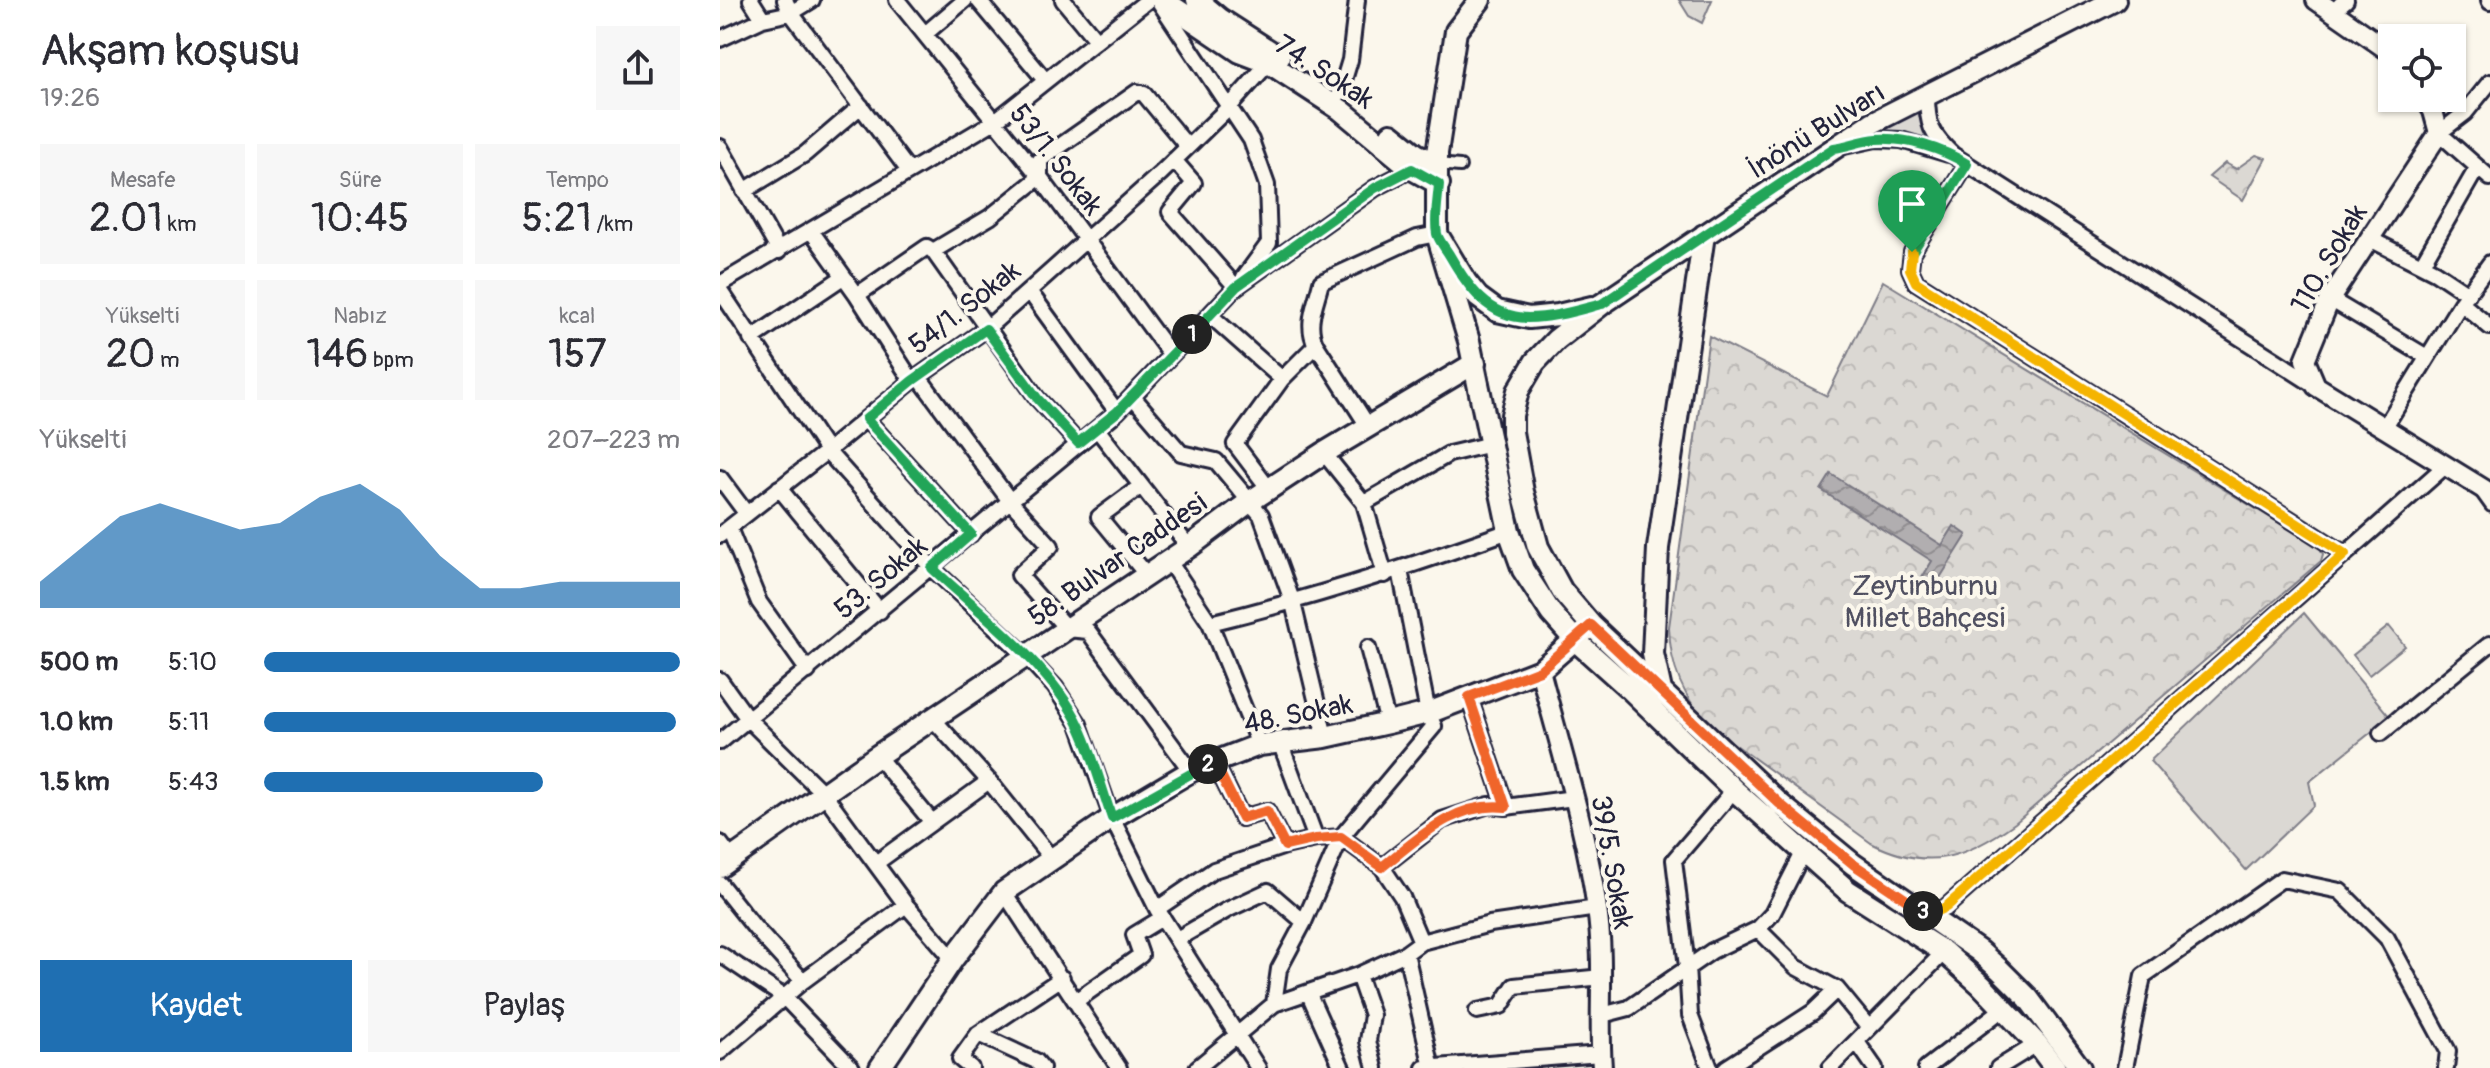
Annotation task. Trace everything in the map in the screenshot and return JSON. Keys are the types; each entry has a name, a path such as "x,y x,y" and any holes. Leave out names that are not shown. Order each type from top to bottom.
{"main road":[{"name":"74. Sokak","path":"1160,0 1240,52 1272,59 1340,93 1438,174"},
{"name":"74. Sokak","path":"1197,0 1341,110 1412,169 1438,174"},
{"path":"1478,1 1456,31 1438,174 1437,234 1475,363 1509,531 1530,584 1575,640 1734,790 1848,891 1944,952 2004,1008 2050,1059"},
{"name":"İnönü Bulvarı","path":"2080,1068 2028,998 1979,951 1853,864 1780,804 1591,625 1562,591 1538,547 1523,492 1512,432 1512,415 1518,391 1535,362 1556,340 1602,304 1872,123 2110,1"},
{"path":"1437,234 1466,282 1478,297 1497,311 1529,318 1558,315 1602,304"},
{"path":"1662,695 1653,654 1658,548 1704,235"},
{"name":"58. Bulvar Caddesi","path":"724,856 825,795 877,756 1189,547 1249,502 1324,453 1475,363"},
{"name":"48. Sokak","path":"880,1068 953,959 1004,892 1112,818 1191,771 1259,745 1325,737 1428,713 1540,670 1591,625"}],"street":[{"path":"751,0 763,19"},
{"path":"720,39 788,6 812,0"},
{"name":"53/1. Sokak","path":"897,0 1040,177 1171,355"},
{"path":"925,34 965,0"},
{"path":"978,0 1045,80"},
{"path":"1063,0 1096,40"},
{"path":"1148,0 995,121 720,287 751,339 827,451 932,568 1055,687 1079,724 1112,818 1159,914 1258,1068"},
{"path":"1160,0 1251,140 1267,185 1269,243 1236,287 1170,212 1194,183 1174,160"},
{"path":"1340,93 1350,60 1357,0"},
{"path":"2316,0 2378,42"},
{"path":"2340,2 2355,25"},
{"path":"788,6 909,171"},
{"name":"54/1. Sokak","path":"724,531 915,378 986,329 1174,160 1229,107 1272,59"},
{"name":"110. Sokak","path":"2316,386 2305,360 2330,299 2439,133 2465,113 2490,82"},
{"path":"933,251 990,217 1040,177 1040,160 1137,92 1144,94 1187,146"},
{"path":"1927,95 1927,116 1932,133 1953,155 2482,489"},
{"path":"744,191 805,154 861,106"},
{"path":"2433,112 2439,133 2490,178"},
{"path":"1834,148 1876,139 1901,140 1953,155"},
{"path":"720,147 779,251"},
{"path":"1967,164 1912,252 1910,269 1916,282 2345,554"},
{"path":"1438,174 1460,166"},
{"path":"2422,264 2477,168"},
{"name":"53. Sokak","path":"720,742 1117,412 1236,287 1375,188 1412,169"},
{"path":"812,232 915,378 1010,501 1051,546 1019,575 1067,629 1088,631 1191,771"},
{"path":"1368,426 1316,345 1309,322 1321,282 1417,238 1437,234"},
{"path":"2370,239 2422,264 2465,298 2490,327"},
{"path":"857,295 927,247 933,251 1037,398 1078,443"},
{"path":"2384,428 2490,263"},
{"path":"751,339 843,277"},
{"path":"1029,291 1117,412"},
{"path":"2330,299 2427,357"},
{"path":"1211,316 1282,379"},
{"path":"1269,489 1235,444 1282,379 1316,345"},
{"path":"1133,397 1181,453 1216,461 1261,515 1293,603 1325,737"},
{"path":"866,419 971,534"},
{"path":"1097,429 1189,547"},
{"path":"1364,503 1449,454 1491,444"},
{"path":"1324,453 1364,503 1385,575"},
{"path":"1928,915 1946,907 2444,467"},
{"path":"720,478 746,513"},
{"path":"1141,486 1099,517 1146,574"},
{"path":"779,488 880,611"},
{"path":"724,531 759,602 808,671"},
{"path":"1210,623 1293,603 1385,575 1509,531"},
{"path":"1168,560 1210,623 1259,745"},
{"path":"1274,1004 1279,969 1304,922 1341,837 1434,726 1428,713 1400,570"},
{"path":"2381,733 2490,644"},
{"path":"1368,648 1388,723"},
{"name":"39/5. Sokak","path":"1540,670 1574,798 1597,908 1602,977 1602,1061"},
{"path":"720,680 748,719 825,795 906,905 953,959"},
{"path":"1469,697 1506,807"},
{"path":"933,719 989,781 1051,858"},
{"path":"1280,742 1316,839"},
{"path":"877,756 932,822"},
{"path":"1214,761 1242,818 1267,811 1285,846"},
{"path":"876,863 989,781"},
{"path":"1710,1068 1690,1015 1674,860 1734,790"},
{"path":"1382,867 1442,820 1489,805 1506,807 1574,798"},
{"path":"1077,1000 1141,955 1134,935 1214,870 1316,839 1341,837 1382,867 1402,897 1421,942"},
{"path":"1602,1015 1629,1008 1712,951 1758,929 1772,914 1804,851"},
{"path":"2125,1068 2143,976 2282,879 2340,891 2387,938 2448,1051 2446,1068"},
{"path":"720,884 803,981"},
{"path":"1177,939 1268,891 1304,922"},
{"path":"1004,892 1119,1068"},
{"path":"720,1052 803,981 906,905"},
{"path":"1197,1068 1274,1004 1358,975 1406,953 1421,942 1490,924 1597,908"},
{"path":"1758,929 1796,967 1837,989 1869,1028"},
{"path":"1830,1068 1944,952"},
{"path":"1406,953 1432,1068"},
{"path":"720,954 784,997 852,1068"},
{"path":"1358,975 1372,1015 1368,1041 1375,1068"},
{"path":"1477,1011 1501,1006 1514,986 1602,977"},
{"path":"971,1068 960,1059 978,1034 1062,978"},
{"path":"1726,1068 1813,1012 1837,989"},
{"path":"1309,994 1342,1068"},
{"path":"1926,1068 2004,1008"},
{"path":"978,1034 1036,1061 1042,1068"},
{"path":"1857,1042 1875,1068"},
{"path":"1998,1068 2050,1059"},
{"path":"1424,1068 1602,1061"}],"lane":[{"path":"2482,489 2490,507"}],"green space":[{"path":"1679,0 1712,0 1702,23 1689,16"},
{"path":"1923,109 1932,140 1878,133"},
{"path":"2256,155 2266,158 2243,200 2209,177 2225,163 2236,169"},
{"name":"Zeytinburnu Millet Bahçesi","path":"1883,281 2320,548 2323,554 2321,561 2015,823 1980,845 1946,857 1929,859 1892,852 1871,843 1711,727 1680,682 1670,642 1669,627 1709,336 1827,396"},
{"path":"2304,613 2390,717 2309,782 2314,805 2246,870 2150,761"},
{"path":"2389,626 2405,646 2369,675 2353,655"}],"water":[{"path":"1831,474 1942,545 1954,526 1967,535 1933,589 1920,581 1932,561 1821,490"}],"route":[{"path":"1876,139 1901,140 1953,155 1967,164 1912,252 1910,269 1916,282 2345,554 1946,907 1928,915 1853,864 1780,804 1591,625 1540,670 1469,697 1506,807 1489,805 1442,820 1382,867 1341,837 1285,846 1267,811 1242,818 1214,761 1191,771 1112,818 1079,724 1055,687 932,568 971,534 866,419 912,381 986,329 1037,398 1078,443 1133,397 1236,287 1375,188 1412,169 1439,184 1437,234 1466,282 1478,297 1508,315 1529,318 1558,315 1602,304 1834,148 1876,139"}]}
